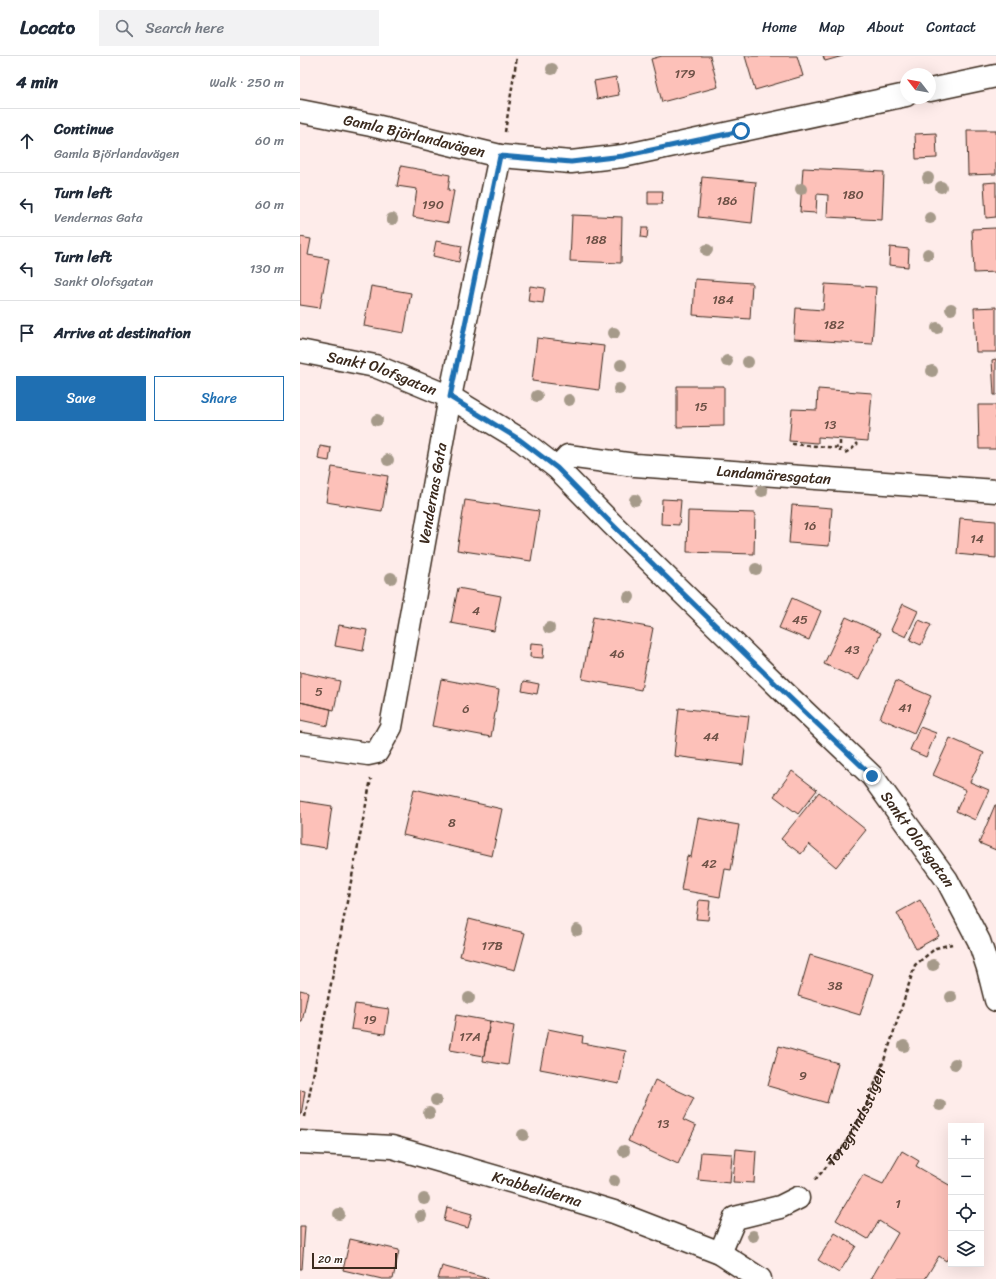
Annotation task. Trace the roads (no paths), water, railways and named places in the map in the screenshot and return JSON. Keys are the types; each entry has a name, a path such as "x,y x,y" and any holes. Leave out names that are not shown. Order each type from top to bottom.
{"street":[{"path":"936,89 996,76"},
{"name":"Gamla Björlandavägen","path":"300,111 371,125 500,156 571,162 623,156 900,96"},
{"name":"Vendernas Gata","path":"300,744 368,754 377,752 391,727 450,397 500,156"},
{"name":"Sankt Olofsgatan","path":"300,351 375,366 450,397 520,440 557,468 612,524 872,776 947,880 987,940 988,968 996,1000"},
{"name":"Landamäresgatan","path":"557,468 568,456 635,465 996,491"},
{"name":"Krabbeliderna","path":"300,1142 392,1147 614,1212 720,1253 760,1279"},
{"path":"720,1253 735,1218 780,1207 798,1198"}]}
